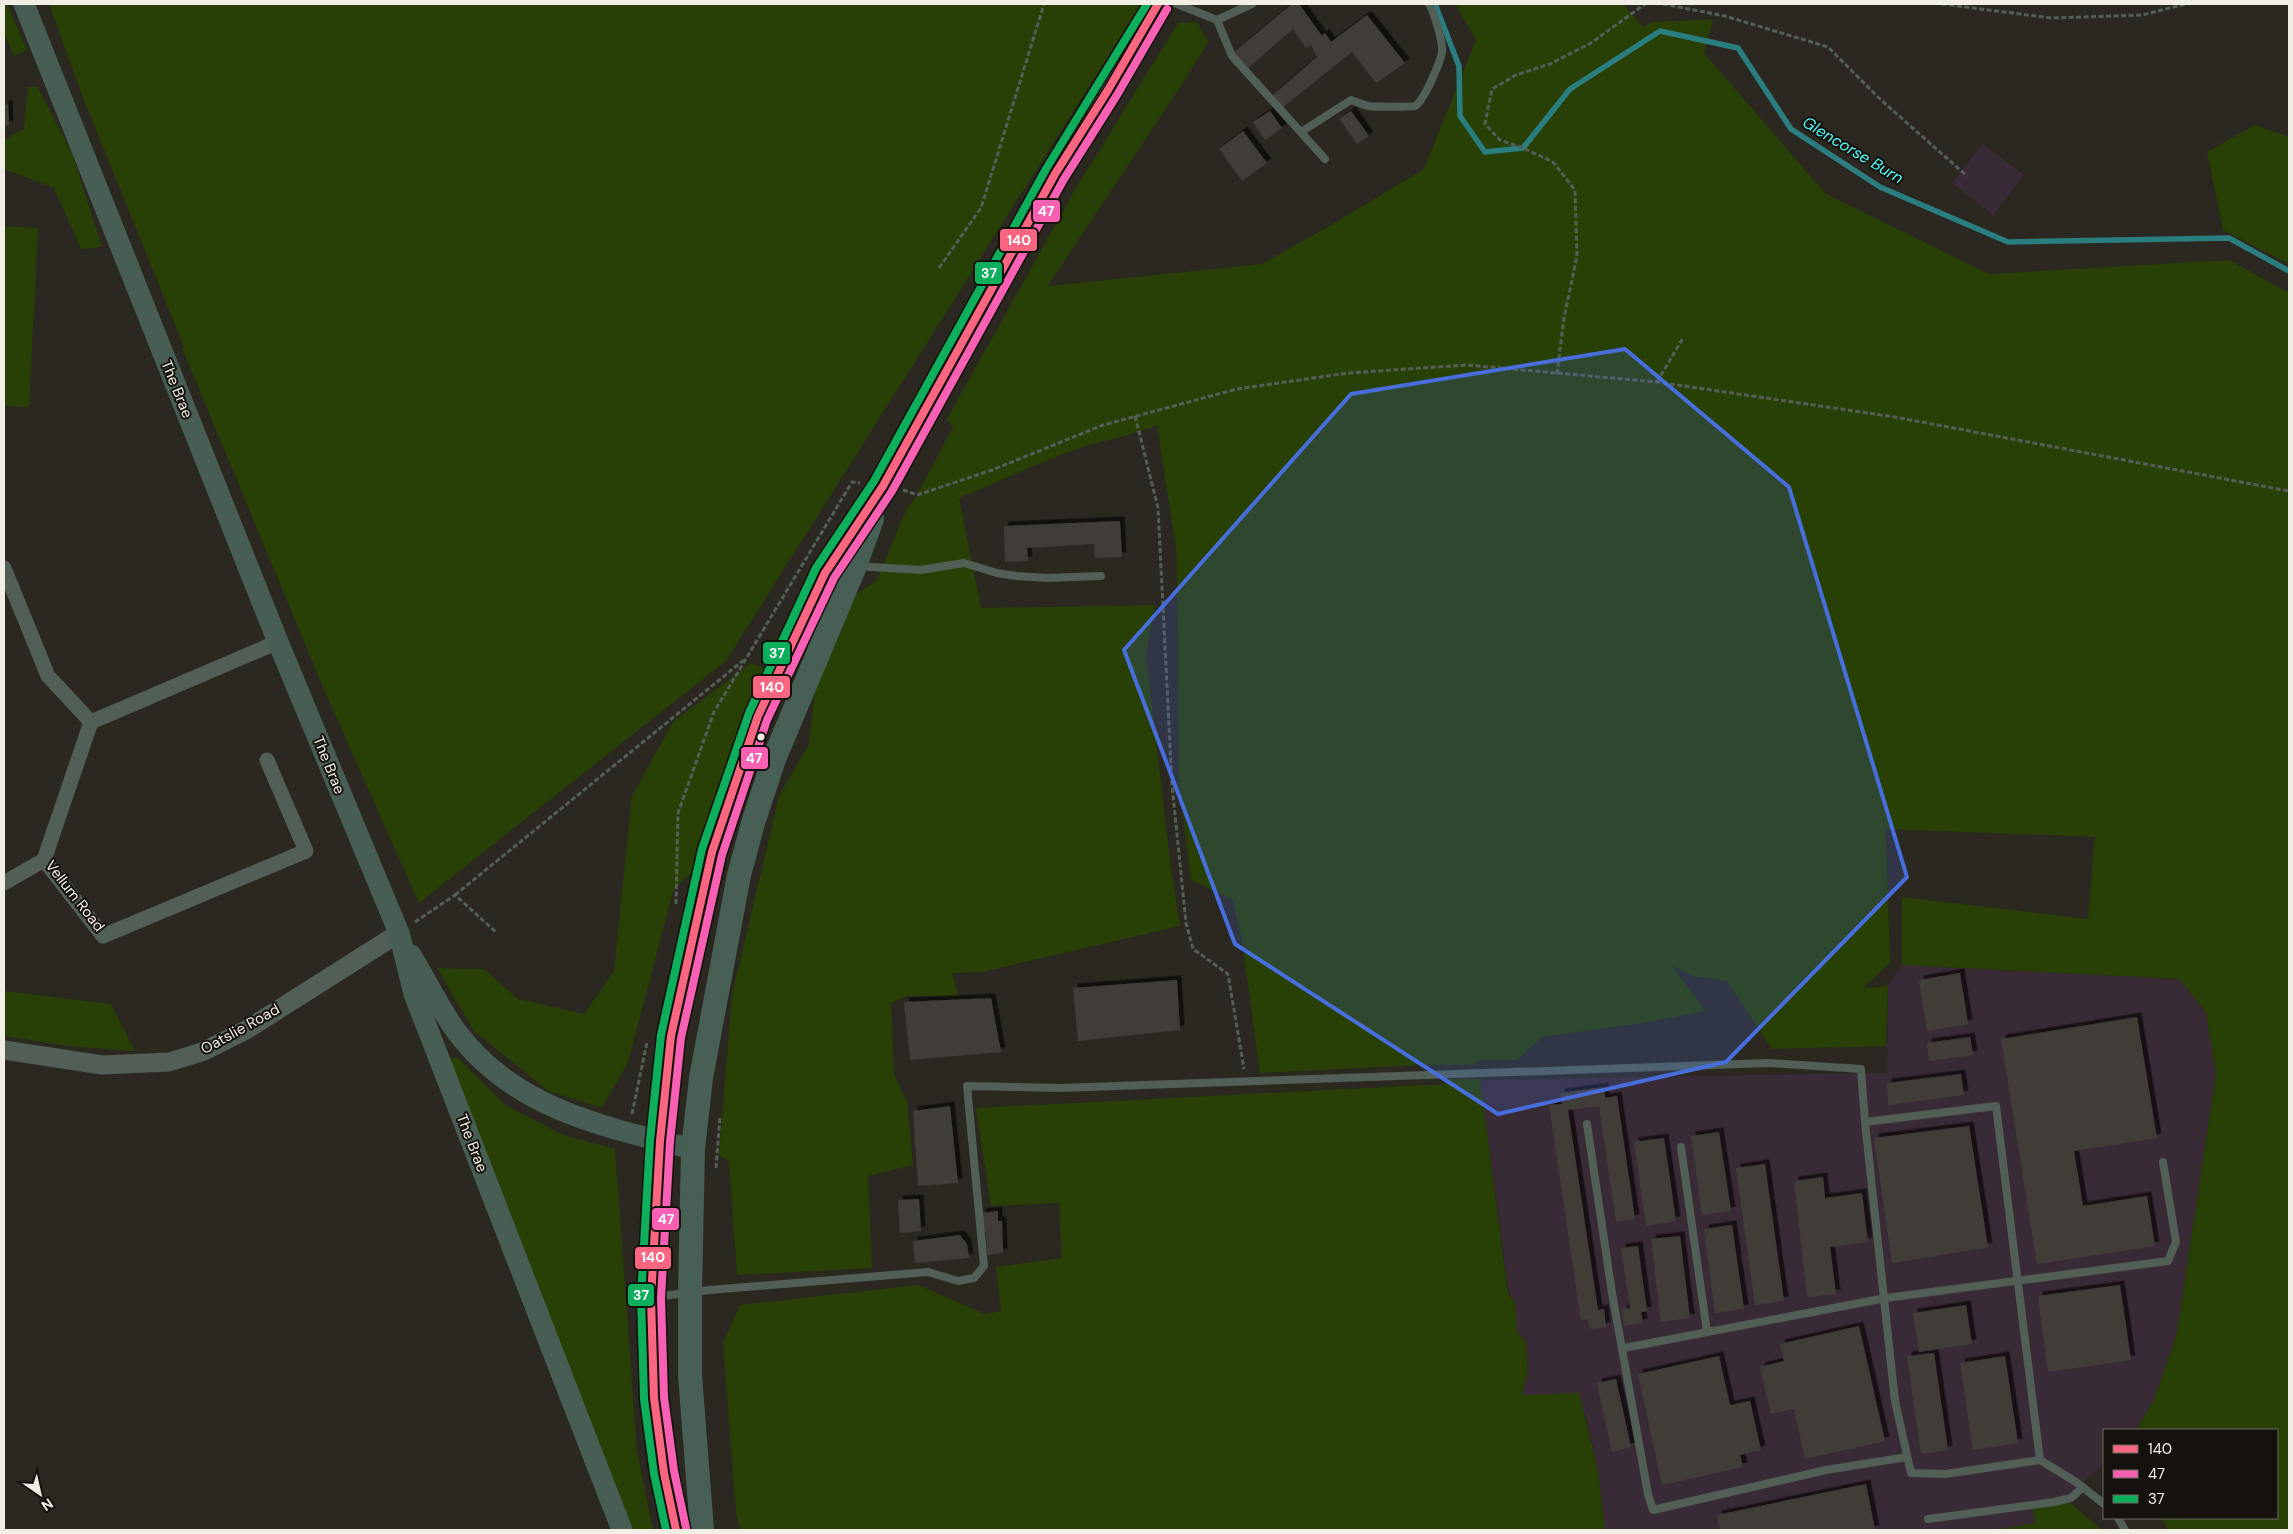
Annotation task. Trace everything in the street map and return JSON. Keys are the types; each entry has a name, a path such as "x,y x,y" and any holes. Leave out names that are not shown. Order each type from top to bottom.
{"main road":[{"name":"The Brae","path":"24,4 278,642 399,933 414,994 622,1530"},
{"path":"702,1530 690,1375 693,1149 700,1078 739,875 753,823 774,758 855,566 895,492 1055,174 1108,90 1158,4"},
{"path":"676,1530 664,1473 654,1398 651,1298 660,1141 671,1036 685,966 712,852 758,716 825,573 895,492"},
{"path":"399,933 456,1031 494,1070 536,1100 564,1113 607,1128 693,1149"}],"street":[{"path":"4,568 48,676 91,722 278,642"},
{"name":"Vellum Road","path":"91,722 44,860 103,936 306,851 267,760"},
{"path":"4,883 44,860"},
{"name":"Oatslie Road","path":"4,1050 102,1065 169,1062 202,1052 246,1030 399,933"}],"lane":[{"path":"1176,4 1217,20 1252,4"},
{"path":"1301,132 1351,100 1370,107 1389,105 1406,108 1416,106 1427,90 1442,51 1433,11 1429,4"},
{"path":"1217,20 1232,56 1325,159"},
{"path":"855,566 920,570 964,563 997,573 1017,576 1047,578 1101,576"},
{"path":"651,1298 928,1272 958,1281 974,1278 984,1266 966,1086 1060,1088 1778,1064 1861,1069 1865,1122 1886,1298 1895,1401 1911,1472 1944,1474 2040,1460 2083,1487 2103,1503"},
{"path":"1865,1122 1996,1106 2016,1282 2040,1460"},
{"path":"1587,1124 1612,1293 1624,1348 1648,1494 1653,1510 1826,1470 1907,1456"},
{"path":"1681,1147 1707,1332"},
{"path":"1624,1348 1886,1298 2168,1261 2176,1242 2163,1162"},
{"path":"1928,1519 2054,1502 2070,1498 2083,1487"}],"path":[{"path":"939,268 981,208 1044,4"},
{"path":"1557,374 1564,318 1577,256 1575,190 1553,162 1500,140 1485,124 1492,89 1516,75 1550,64 1592,43 1611,26 1644,4"},
{"path":"1663,4 1725,16 1828,47 1881,100 1967,176"},
{"path":"1942,4 2051,18 2142,15 2186,4"},
{"path":"1657,382 1683,338"},
{"path":"895,492 917,495 992,470 1103,425 1237,390 1348,373 1467,365 1657,382 1895,417 2289,491"},
{"path":"1136,416 1158,508 1172,785 1186,923 1193,949 1228,974 1246,1082"},
{"path":"895,492 907,482"},
{"path":"399,933 454,895 746,657"},
{"path":"454,895 496,933"},
{"path":"715,1176 721,1109"}],"highlighted area":[{"path":"1625,349 1789,487 1907,877 1726,1062 1498,1114 1235,944 1124,650 1351,394"}],"shaded area":[{"path":"1983,144 2024,175 1993,215 1952,183"},
{"path":"1902,965 2179,979 2206,1013 2216,1074 2177,1333 2154,1400 2137,1429 2103,1429 2103,1465 2035,1523 1993,1530 1605,1530 1598,1470 1585,1413 1522,1395 1528,1371 1526,1342 1517,1332 1515,1302 1509,1293 1480,1080 1887,1073 1888,986"}],"green space":[{"path":"4,4 7,4 27,50 14,56 4,32"},
{"path":"49,4 1141,4 726,661 419,903 322,685 182,348 184,347 82,95"},
{"path":"1455,4 1623,4 1643,27 1653,22 1713,19 1704,53 1826,194 1989,274 2229,260 2289,293 2289,1530 2168,1530 2162,1519 2278,1519 2278,1429 2137,1429 2154,1400 2177,1333 2216,1074 2206,1012 2179,979 1902,965 1902,897 2088,919 2095,837 1886,829 1890,963 1863,988 1888,986 1886,1046 1772,1049 1727,981 1693,976 1672,966 1706,1011 1642,1023 1542,1037 1517,1060 1480,1060 1474,1065 1420,1065 1260,1073 1242,940 1233,900 1191,880 1179,784 1177,555 1157,425 1069,452 959,498 981,608 1155,605 1146,656 1171,869 1180,926 982,972 952,973 958,996 907,996 891,1003 894,1074 907,1102 913,1165 868,1176 872,1268 737,1275 729,1161 719,1155 732,995 779,796 809,744 815,687 851,598 877,580 906,510 917,495 953,427 947,419 1076,188 1178,23 1197,22 1208,42 1185,80 1048,286 1262,264 1424,169 1476,40"},
{"path":"28,87 38,87 73,156 102,247 81,249 54,188 4,169 4,140 24,129"},
{"path":"2255,125 2289,137 2289,264 2223,230 2207,152"},
{"path":"4,226 38,228 29,407 4,406"},
{"path":"751,663 764,668 696,869 674,888 628,1062 602,1108 548,1091 474,1031 437,968 484,969 518,999 584,1014 614,971 632,796 673,722"},
{"path":"4,991 111,1004 135,1051 68,1046 4,1036"},
{"path":"457,1057 505,1105 563,1135 615,1149 637,1452 653,1530 633,1530 447,1060"},
{"path":"1450,1079 1480,1079 1508,1293 1515,1302 1517,1332 1526,1342 1528,1371 1522,1395 1579,1393 1598,1470 1605,1530 740,1530 736,1512 723,1343 740,1305 918,1285 985,1314 1001,1311 996,1267 1062,1258 1059,1203 991,1206 976,1108 1444,1084"},
{"path":"2063,1497 2102,1530 1993,1530 2035,1523 2032,1503 2049,1498"}],"building":[{"path":"1292,4 1299,4 1322,36 1325,33 1331,42 1367,15 1405,63 1376,83 1352,52 1282,108 1273,95 1317,57 1311,45 1306,48 1293,29 1246,70 1233,53"},
{"path":"8,104 9,125 4,126 4,106"},
{"path":"1270,111 1282,128 1265,140 1253,122"},
{"path":"1351,111 1369,136 1357,144 1339,119"},
{"path":"1243,131 1267,163 1242,181 1219,149"},
{"path":"1120,521 1122,557 1095,558 1094,544 1027,548 1028,561 1005,562 1004,526"},
{"path":"1960,973 1968,1024 1927,1031 1919,980"},
{"path":"1177,980 1180,1030 1078,1041 1073,988"},
{"path":"991,998 1001,1052 910,1060 904,1002"},
{"path":"2137,1017 2157,1138 2074,1151 2083,1206 2147,1196 2155,1246 2037,1264 2001,1039"},
{"path":"1970,1037 1973,1055 1929,1061 1927,1043"},
{"path":"1961,1074 1964,1095 1888,1105 1887,1083"},
{"path":"1604,1087 1605,1098 1617,1096 1635,1219 1616,1221 1599,1106 1568,1110 1598,1310 1604,1309 1606,1327 1590,1329 1588,1319 1581,1320 1549,1105 1562,1104 1560,1093"},
{"path":"950,1106 958,1183 918,1186 913,1111"},
{"path":"1969,1126 1988,1247 1892,1263 1874,1138"},
{"path":"1719,1132 1731,1211 1702,1215 1691,1136"},
{"path":"1664,1138 1676,1221 1646,1226 1634,1142"},
{"path":"1765,1164 1784,1301 1755,1305 1736,1168"},
{"path":"1823,1177 1825,1198 1862,1193 1868,1242 1830,1247 1836,1294 1807,1297 1794,1181"},
{"path":"919,1199 921,1231 900,1233 898,1200"},
{"path":"998,1211 998,1221 1002,1221 1003,1253 987,1255 986,1233 981,1233 981,1213"},
{"path":"1732,1225 1744,1309 1715,1313 1704,1229"},
{"path":"960,1235 967,1244 969,1258 915,1263 913,1241"},
{"path":"1680,1236 1690,1318 1661,1322 1651,1239"},
{"path":"1638,1246 1647,1311 1641,1312 1643,1323 1624,1326 1622,1309 1630,1308 1621,1248"},
{"path":"2120,1285 2131,1360 2048,1372 2038,1296"},
{"path":"1966,1305 1972,1344 1919,1352 1913,1313"},
{"path":"1859,1326 1885,1441 1805,1459 1794,1409 1771,1414 1760,1367 1784,1361 1780,1344"},
{"path":"1934,1353 1948,1450 1921,1454 1907,1356"},
{"path":"1719,1356 1730,1405 1750,1401 1761,1450 1740,1455 1743,1467 1662,1485 1638,1374"},
{"path":"2005,1356 2018,1443 1973,1450 1960,1363"},
{"path":"1616,1379 1631,1447 1612,1452 1597,1383"},
{"path":"1866,1484 1875,1530 1720,1530 1717,1515"}],"waterway":[{"name":"Glencorse Burn","path":"1435,4 1459,66 1460,116 1485,152 1523,148 1570,89 1660,31 1738,48 1791,129 1880,187 2008,242 2229,238 2289,271"}],"transit line":[{"name":"37","path":"666,1530 654,1474 644,1399 641,1297 650,1140 661,1035 702,849 749,713 816,568 874,481 1046,169 1147,4"},
{"name":"140","path":"676,1530 664,1473 654,1398 651,1298 660,1141 671,1036 712,852 758,716 825,573 883,486 1055,174 1108,90 1158,4"},
{"name":"47","path":"686,1528 674,1471 664,1397 661,1298 670,1142 681,1038 722,855 767,720 834,578 892,491 1064,179 1117,95 1167,9"}]}
